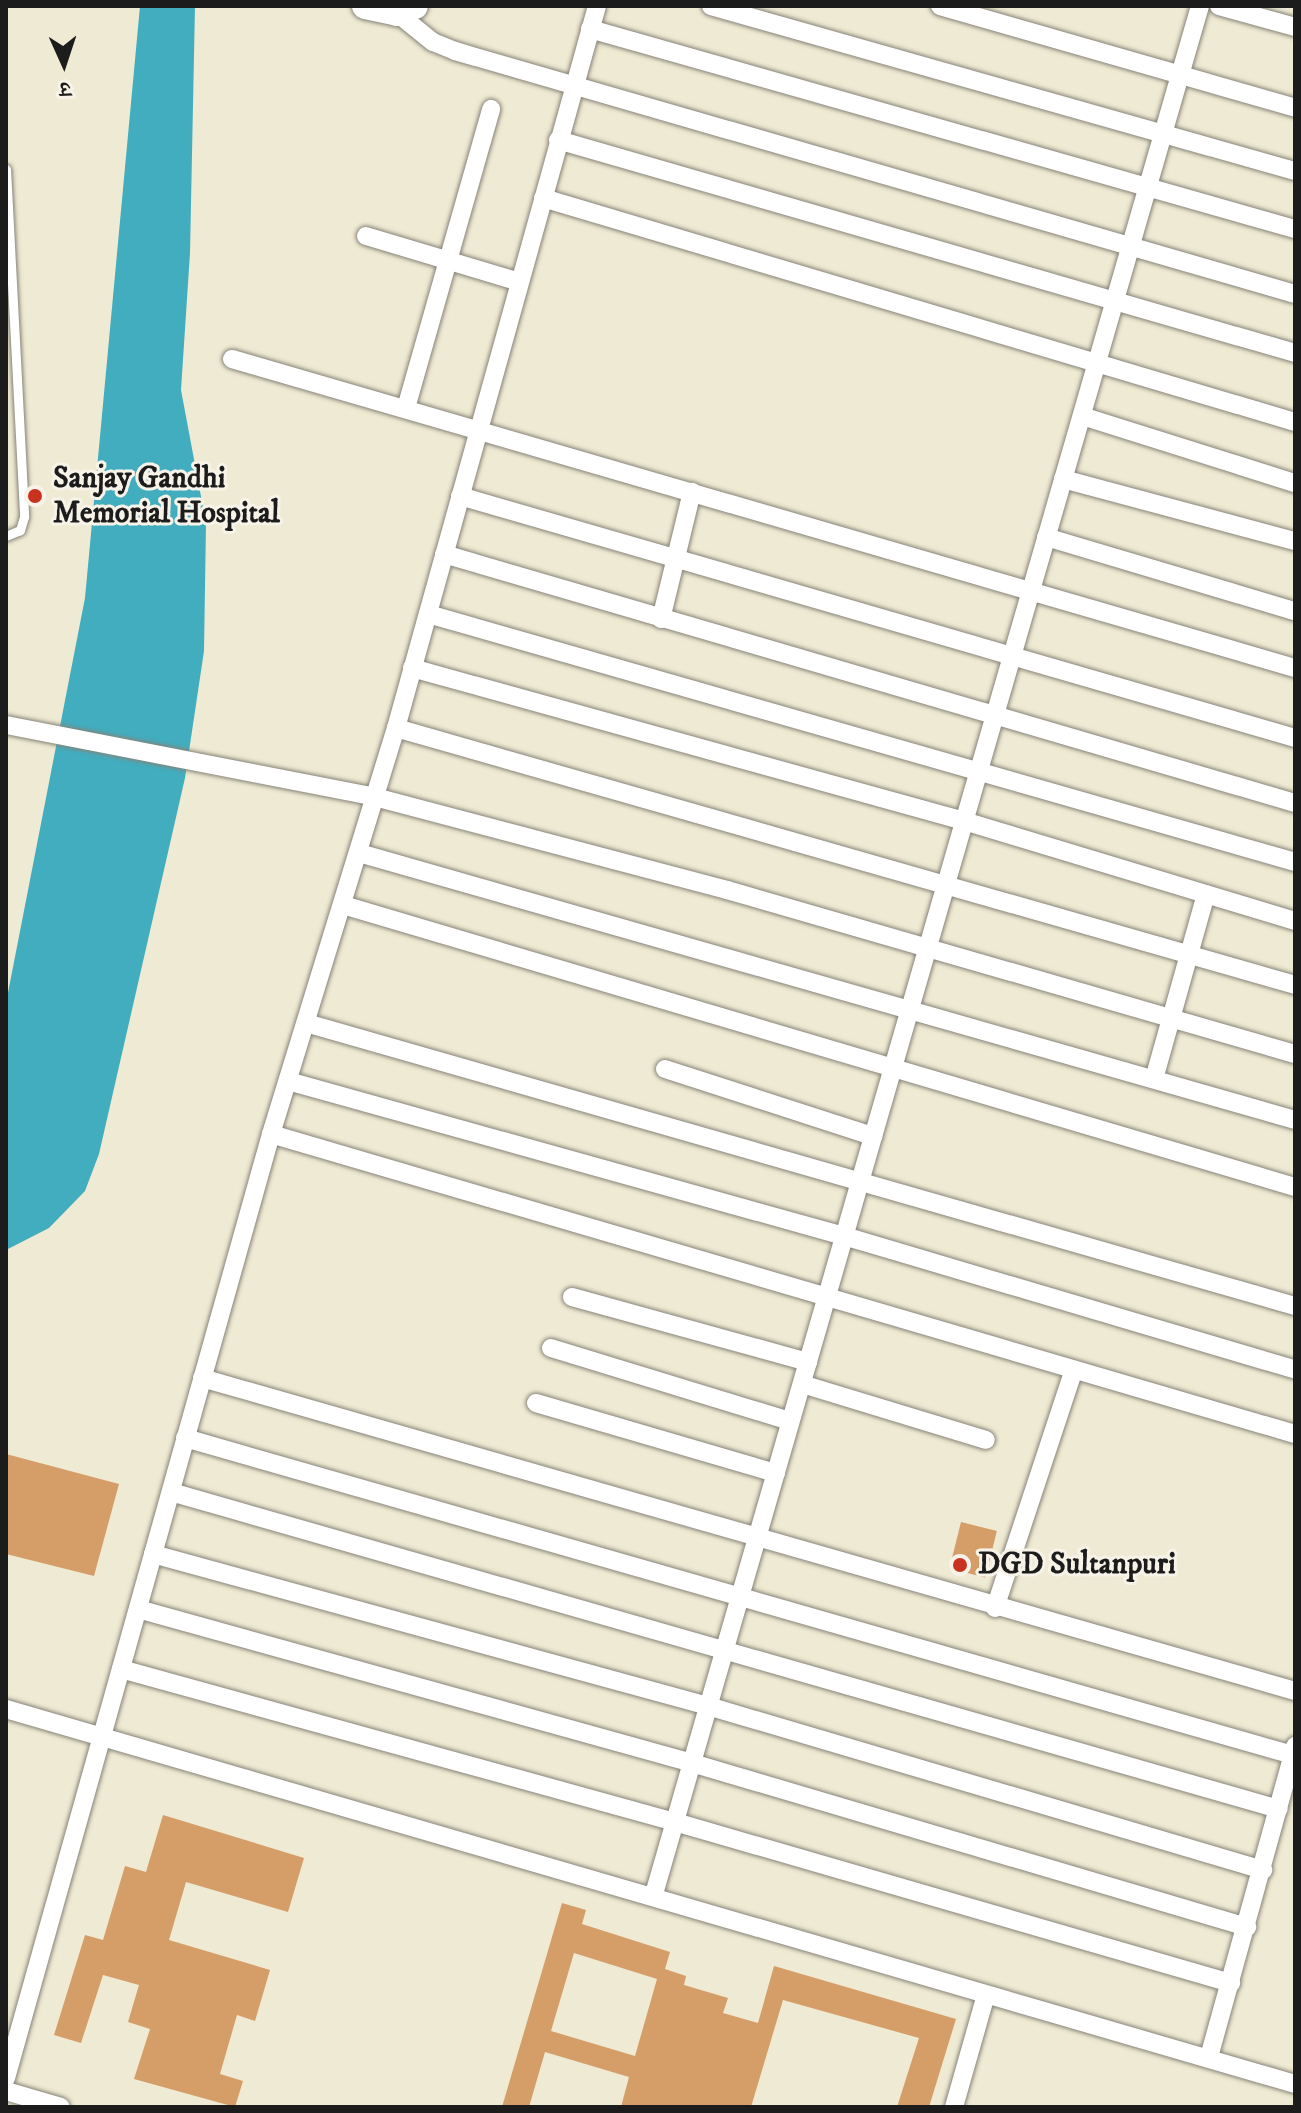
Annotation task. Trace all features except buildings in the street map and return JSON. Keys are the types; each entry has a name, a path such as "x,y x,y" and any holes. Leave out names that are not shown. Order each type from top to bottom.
{"street":[{"path":"365,6 406,10 433,42 575,86 1295,294"},
{"path":"6,2078 271,1134 396,728 597,6"},
{"path":"711,6 1295,171"},
{"path":"940,6 1295,108"},
{"path":"654,1894 1200,6"},
{"path":"1219,6 1295,27"},
{"path":"590,29 1295,229"},
{"path":"406,408 445,258 491,109"},
{"path":"558,140 1295,353"},
{"path":"543,198 1295,422"},
{"path":"366,236 519,282"},
{"path":"232,359 1295,668"},
{"path":"1082,416 1295,483"},
{"path":"1063,479 1295,541"},
{"path":"661,619 692,492"},
{"path":"460,496 1295,738"},
{"path":"1046,537 1295,611"},
{"path":"444,554 994,718 1295,803"},
{"path":"428,614 1295,862"},
{"path":"412,668 964,821 1295,921"},
{"path":"6,725 34,733 375,797 928,946 1295,1054"},
{"path":"396,728 1295,985"},
{"path":"359,853 1295,1120"},
{"path":"1154,1079 1206,894"},
{"path":"343,905 1295,1187"},
{"path":"306,1023 1295,1306"},
{"path":"665,1069 873,1136"},
{"path":"288,1081 844,1236 1295,1370"},
{"path":"271,1134 1073,1372 1295,1434"},
{"path":"572,1297 808,1362"},
{"path":"551,1348 790,1421"},
{"path":"995,1608 1073,1372"},
{"path":"202,1378 758,1534 995,1608 1295,1691"},
{"path":"802,1384 986,1440"},
{"path":"536,1403 776,1473"},
{"path":"185,1438 1294,1750 1209,2057"},
{"path":"171,1492 1279,1809"},
{"path":"153,1554 708,1706 1263,1870"},
{"path":"138,1609 692,1763 1247,1927"},
{"path":"121,1669 675,1822 1231,1983"},
{"path":"6,1709 654,1894 986,1995 1295,2084"},
{"path":"954,2107 986,1995"},
{"path":"6,2091 61,2107"}],"lane":[{"path":"6,169 24,517 20,530 6,536"}],"water":[{"path":"140,6 195,6 190,253 181,390 206,523 204,651 185,778 99,1154 85,1191 49,1228 6,1250 6,1003 85,598"}],"place":[{"name":"Sanjay Gandhi Memorial Hospital","path":"35,496"},
{"name":"DGD Sultanpuri","path":"960,1565"}]}
